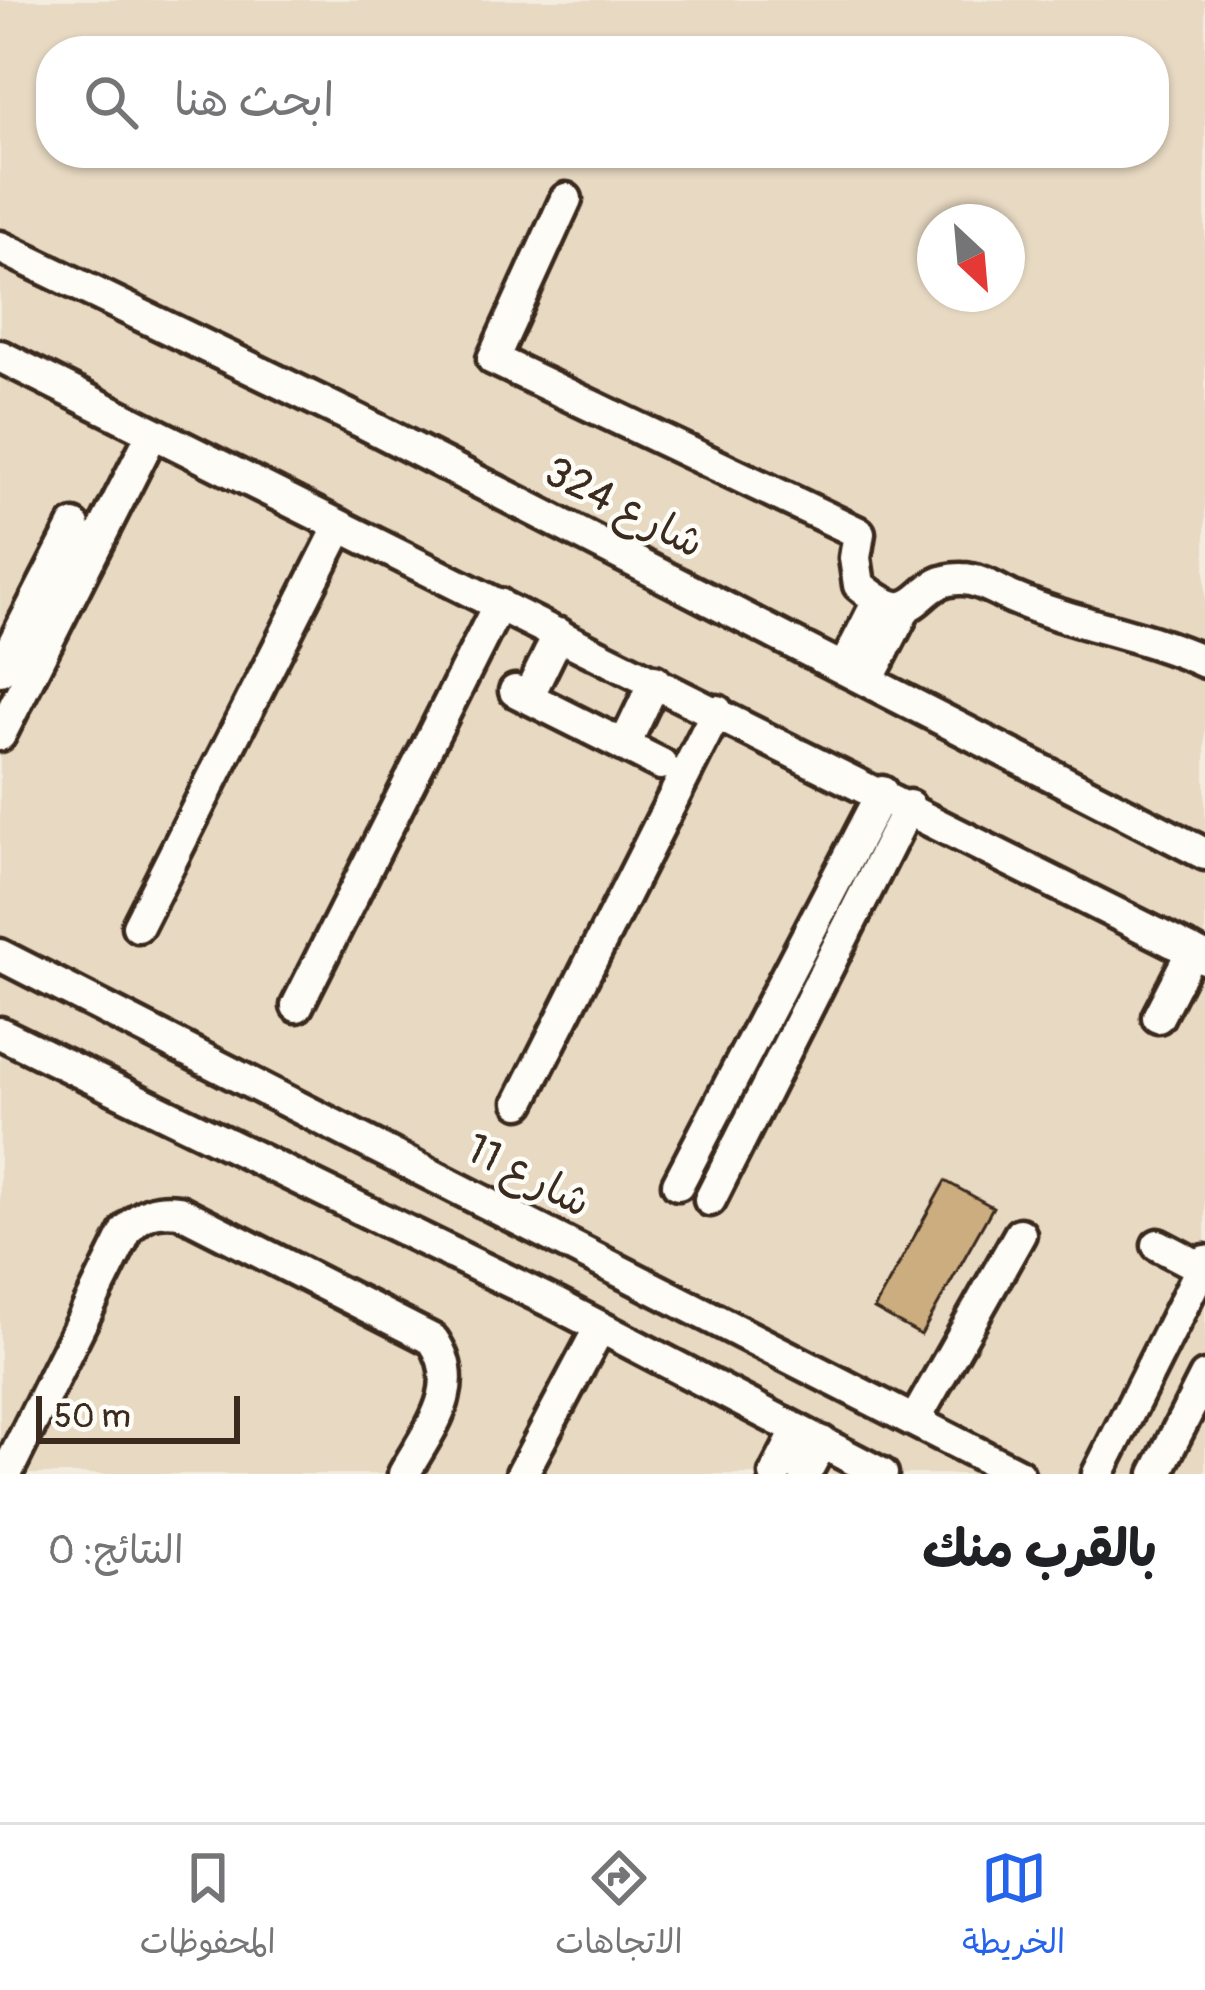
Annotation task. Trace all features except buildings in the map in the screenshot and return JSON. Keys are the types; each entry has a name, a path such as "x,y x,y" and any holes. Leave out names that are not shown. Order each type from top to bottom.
{"street":[{"path":"566,200 493,359 859,533 855,558 860,585 891,605"},
{"name":"شارع 324","path":"0,247 360,421 1205,854"},
{"path":"1,359 718,711 1198,954 1158,1017"},
{"path":"0,735 152,434"},
{"path":"0,670 74,526"},
{"path":"138,926 340,526"},
{"path":"856,674 891,605 944,582 968,579 1069,621 1164,643 1205,662"},
{"path":"297,1006 499,604"},
{"path":"559,634 522,694 661,764"},
{"path":"624,746 656,681"},
{"path":"520,1102 718,711"},
{"path":"678,1184 895,799"},
{"path":"710,1201 895,799"},
{"name":"شارع 11","path":"0,955 1018,1474"},
{"path":"0,1034 601,1327 882,1474"},
{"path":"6,1474 127,1231 149,1211 164,1209 179,1211 433,1340 444,1356 447,1393 404,1474"},
{"path":"915,1420 1020,1234"},
{"path":"1098,1474 1203,1265 1158,1245"},
{"path":"522,1474 601,1327"},
{"path":"1156,1474 1205,1377"},
{"path":"775,1474 810,1436"},
{"path":"805,1474 810,1436"}],"shaded area":[{"path":"0,0 1205,0 1205,1474 0,1474"}]}
